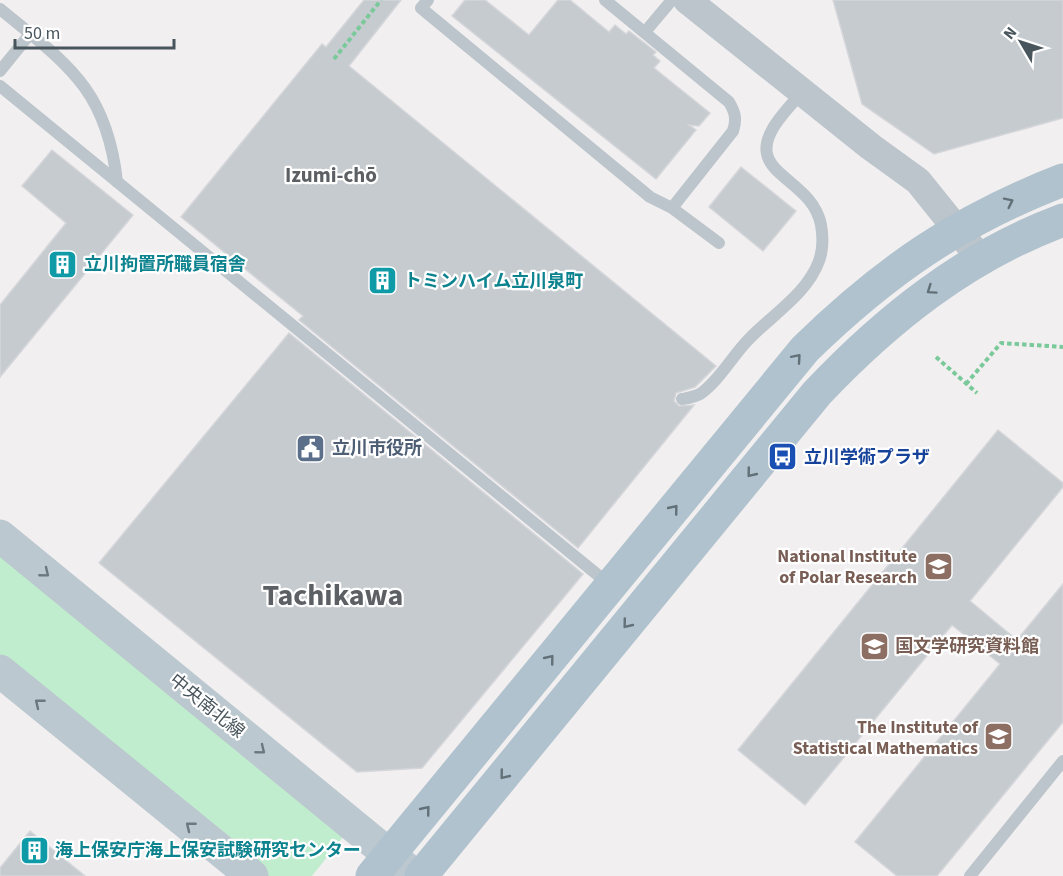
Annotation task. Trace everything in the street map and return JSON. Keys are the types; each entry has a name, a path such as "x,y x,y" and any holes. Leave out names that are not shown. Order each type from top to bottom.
{"main road":[{"path":"381,866 805,349 866,292 957,228 1014,199 1063,180"},
{"path":"421,876 817,393 875,335 920,298 980,258 1020,236 1063,220"},
{"name":"中央南北線","path":"0,536 381,866 415,876"},
{"path":"0,671 252,876"}],"street":[{"path":"687,0 918,181 980,258"}],"lane":[{"path":"428,0 421,9 650,197 672,208 719,243"},
{"path":"605,0 729,102 735,111 733,131 672,208"},
{"path":"645,32 672,0"},
{"path":"0,9 67,64 90,93 114,150 117,182"},
{"path":"0,71 30,34"},
{"path":"0,86 611,585"},
{"path":"682,399 700,394 748,339 809,280 819,262 823,246 817,210 808,196 772,164 766,153 772,129 802,92"},
{"path":"970,876 1063,761"}],"path":[{"path":"334,59 381,0"},
{"path":"966,384 1001,343 1063,346"},
{"path":"936,357 977,393"}],"green space":[{"path":"0,556 343,837 312,876 266,876 0,658"}],"building":[{"path":"364,0 401,0 349,66 716,366 695,387 676,393 674,401 679,406 694,405 578,548 299,320 303,316 181,217 322,44 326,47"},
{"path":"465,0 485,0 529,35 558,0 570,0 609,32 615,25 626,34 629,31 656,52 653,55 660,61 654,68 710,113 699,126 689,125 696,130 656,179 452,16"},
{"path":"833,0 1063,0 1063,118 934,154 862,104"},
{"name":"立川拘置所職員宿舎","path":"52,150 133,215 0,377 0,305 66,223 22,186"},
{"path":"741,167 796,211 763,251 709,207"},
{"name":"立川市役所","path":"289,333 583,574 422,768 357,772 99,563"},
{"path":"998,430 1063,483 1063,487 970,601 1017,640 1063,584 1063,722 937,876 897,876 855,842 1000,664 952,625 805,805 738,750"},
{"name":"海上保安庁海上保安試験研究センター","path":"30,831 85,876 0,876 0,868"}],"place":[{"name":"立川拘置所職員宿舎","path":"63,264"},
{"name":"トミンハイム立川泉町","path":"383,281"},
{"name":"立川市役所","path":"311,448"},
{"name":"立川学術プラザ","path":"783,457"},
{"name":"National Institute of Polar Research","path":"938,566"},
{"name":"国文学研究資料館","path":"874,646"},
{"name":"The Institute of Statistical Mathematics","path":"999,737"},
{"name":"海上保安庁海上保安試験研究センター","path":"34,850"}],"district":[{"name":"Izumi-chō","path":"331,175"},
{"name":"Tachikawa","path":"333,595"}]}
